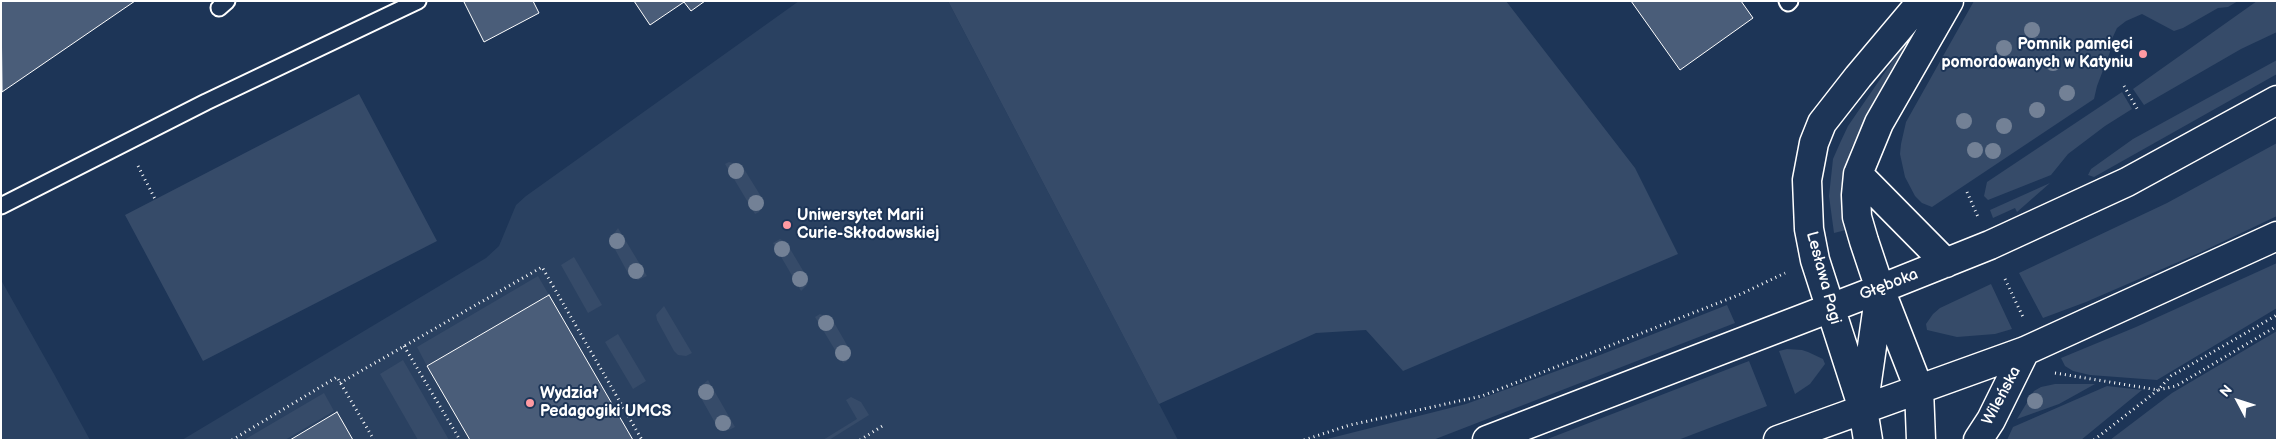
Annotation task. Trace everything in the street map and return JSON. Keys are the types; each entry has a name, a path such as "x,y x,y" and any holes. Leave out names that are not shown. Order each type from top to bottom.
{"street":[{"name":"Lesława Pagi","path":"1863,408 1816,260 1809,229 1807,180 1814,142 1822,123 1922,1"},
{"path":"1921,440 1919,389 1880,289 1857,217 1858,174 1879,123 1949,1"},
{"name":"Głęboka","path":"1487,440 1880,289 2044,221 2126,182 2277,100"},
{"path":"1858,174 1946,263"},
{"path":"1778,440 2025,351 2277,236"},
{"path":"1868,440 1863,408 1880,289"},
{"name":"Wileńska","path":"1978,440 2025,351"}],"lane":[{"path":"1,206 206,102 418,1"}],"path":[{"path":"2124,86 2139,112"},
{"path":"126,143 156,199"},
{"path":"1966,192 1981,224"},
{"path":"340,383 542,267 642,440"},
{"path":"1304,440 1350,425 1482,396 1741,294 1788,272"},
{"path":"2005,279 2026,324"},
{"path":"2094,440 2158,390 2171,376 2277,315"},
{"path":"2051,372 2158,390 2176,386 2277,326"},
{"path":"404,346 460,440"},
{"path":"232,440 336,378 374,440"},
{"path":"860,440 884,425"}],"shaded area":[{"name":"Uniwersytet Marii Curie-Skłodowskiej","path":"799,1 948,1 1178,440 182,440 486,258 499,246 516,205 526,196"},
{"path":"948,1 1506,1 1635,168 1678,254 1403,371 1366,330 1316,333 1159,404"},
{"path":"1974,1 2238,1 2228,7 2218,8 2183,28 2174,31 2142,14 2126,21 2117,28 2111,41 2110,52 2094,99 1932,207 1922,203 1915,196 1905,177 1900,154 1901,144 1906,122"},
{"path":"2257,1 2277,1 2277,32 2241,49 2144,105 2133,89"},
{"path":"1915,32 1916,36 1851,148 1841,188 1846,230 1834,233 1829,196 1833,159 1848,126 1898,53"},
{"path":"2277,60 2277,74 2094,177 2088,175 2091,169 2133,139"},
{"path":"2122,92 2132,109 2105,126 2068,154 2051,175 1988,200 1984,196 1987,182"},
{"path":"359,94 437,241 203,361 125,215"},
{"path":"2277,143 2277,216 2199,253 2086,302 2043,318 2019,273 2167,203"},
{"path":"729,162 737,164 744,169 762,198 763,204 759,212 755,214 725,164"},
{"path":"2050,183 2017,212 2015,208 1993,218 1990,210"},
{"path":"618,228 647,276 638,280 629,275 611,242"},
{"path":"780,239 786,242 808,279 807,285 801,291 773,243"},
{"path":"574,257 602,305 588,313 561,265"},
{"path":"2277,263 2277,308 2157,380 2090,375 2073,371 2065,366 2061,358 2136,327"},
{"path":"538,276 549,295 427,366 417,347"},
{"path":"1,280 54,374 90,440 1,440"},
{"path":"1991,284 2012,329 1995,334 1957,337 1927,330 1926,324 1940,308"},
{"path":"1727,305 1735,323 1433,440 1323,440 1466,404 1595,357"},
{"path":"664,306 692,353 686,356 678,355 674,351 657,320 656,315"},
{"path":"820,314 832,319 851,352 847,361 843,363 815,317"},
{"path":"2277,331 2277,440 2110,440 2172,393"},
{"path":"618,334 646,381 633,389 605,342"},
{"path":"1787,349 1808,352 1823,359 1825,364 1810,384 1795,394 1779,351"},
{"path":"403,360 449,440 418,440 380,374"},
{"path":"1749,361 1767,406 1678,440 1545,440"},
{"path":"708,380 735,427 729,430 718,428 701,398 700,387"},
{"path":"2055,384 2095,384 2059,404 2017,419 2034,391 2041,387"},
{"path":"2107,386 2142,390 2081,440 2007,440 2013,427"},
{"path":"324,393 334,411 285,440 244,440"},
{"path":"851,397 861,402 869,415 829,440 823,440 857,419 846,400"}],"building":[{"path":"1,1 135,1 2,92"},
{"path":"533,1 539,13 484,42 464,2"},
{"path":"634,1 705,1 691,11 684,2 650,25"},
{"path":"1631,1 1741,1 1753,18 1680,70"},
{"name":"Wydział Pedagogiki UMCS","path":"549,295 633,440 470,440 427,366"},
{"path":"337,412 353,440 290,440"}],"place":[{"name":"Pomnik pamięci pomordowanych w Katyniu","path":"2143,54"},
{"name":"Uniwersytet Marii Curie-Skłodowskiej","path":"787,225"},
{"name":"Wydział Pedagogiki UMCS","path":"530,403"}]}
